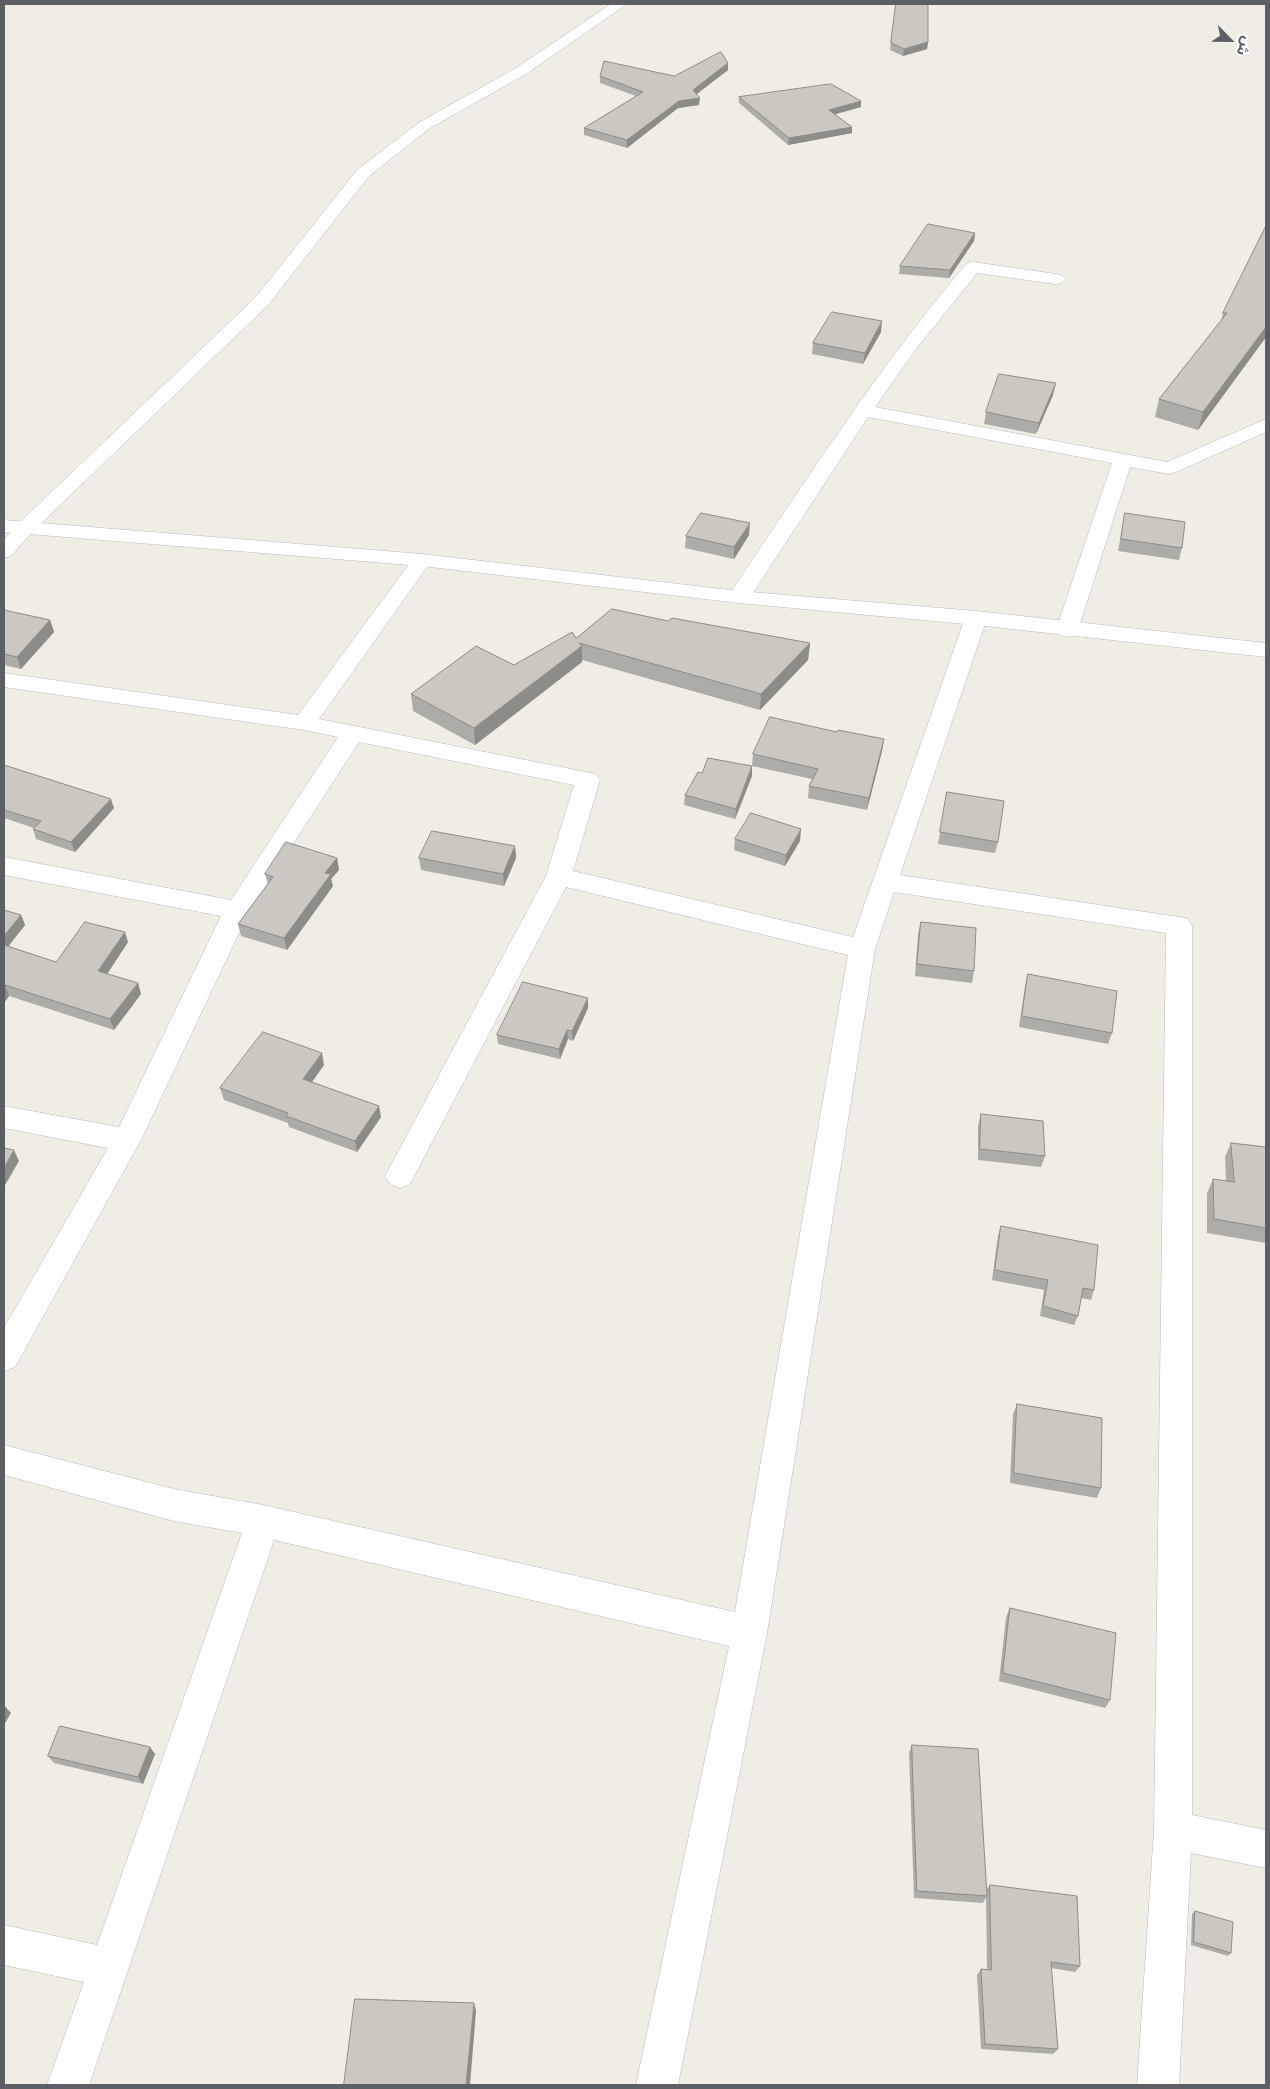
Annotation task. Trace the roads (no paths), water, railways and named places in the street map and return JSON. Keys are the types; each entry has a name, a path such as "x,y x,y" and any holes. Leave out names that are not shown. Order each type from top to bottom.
{"street":[{"path":"4,552 25,528 262,302 363,173 425,125 521,71 620,4"},
{"path":"739,597 862,410 949,294 973,266 1056,280"},
{"path":"862,410 1169,468 1266,425"},
{"path":"1067,630 1123,459"},
{"path":"4,526 422,560 739,597 976,618 1067,630 1266,650"},
{"path":"304,723 422,560"},
{"path":"656,2085 749,1633 862,949 976,618"},
{"path":"4,680 304,723 588,780 559,876 400,1176"},
{"path":"4,1357 127,1140 237,910 352,734"},
{"path":"4,866 237,910"},
{"path":"559,876 862,949"},
{"path":"886,882 1179,926 1173,1830 1158,2085"},
{"path":"4,1117 127,1140"},
{"path":"4,1460 174,1505 263,1521 749,1633"},
{"path":"68,2085 263,1521"},
{"path":"1173,1830 1266,1849"},
{"path":"4,1945 108,1967"}]}
